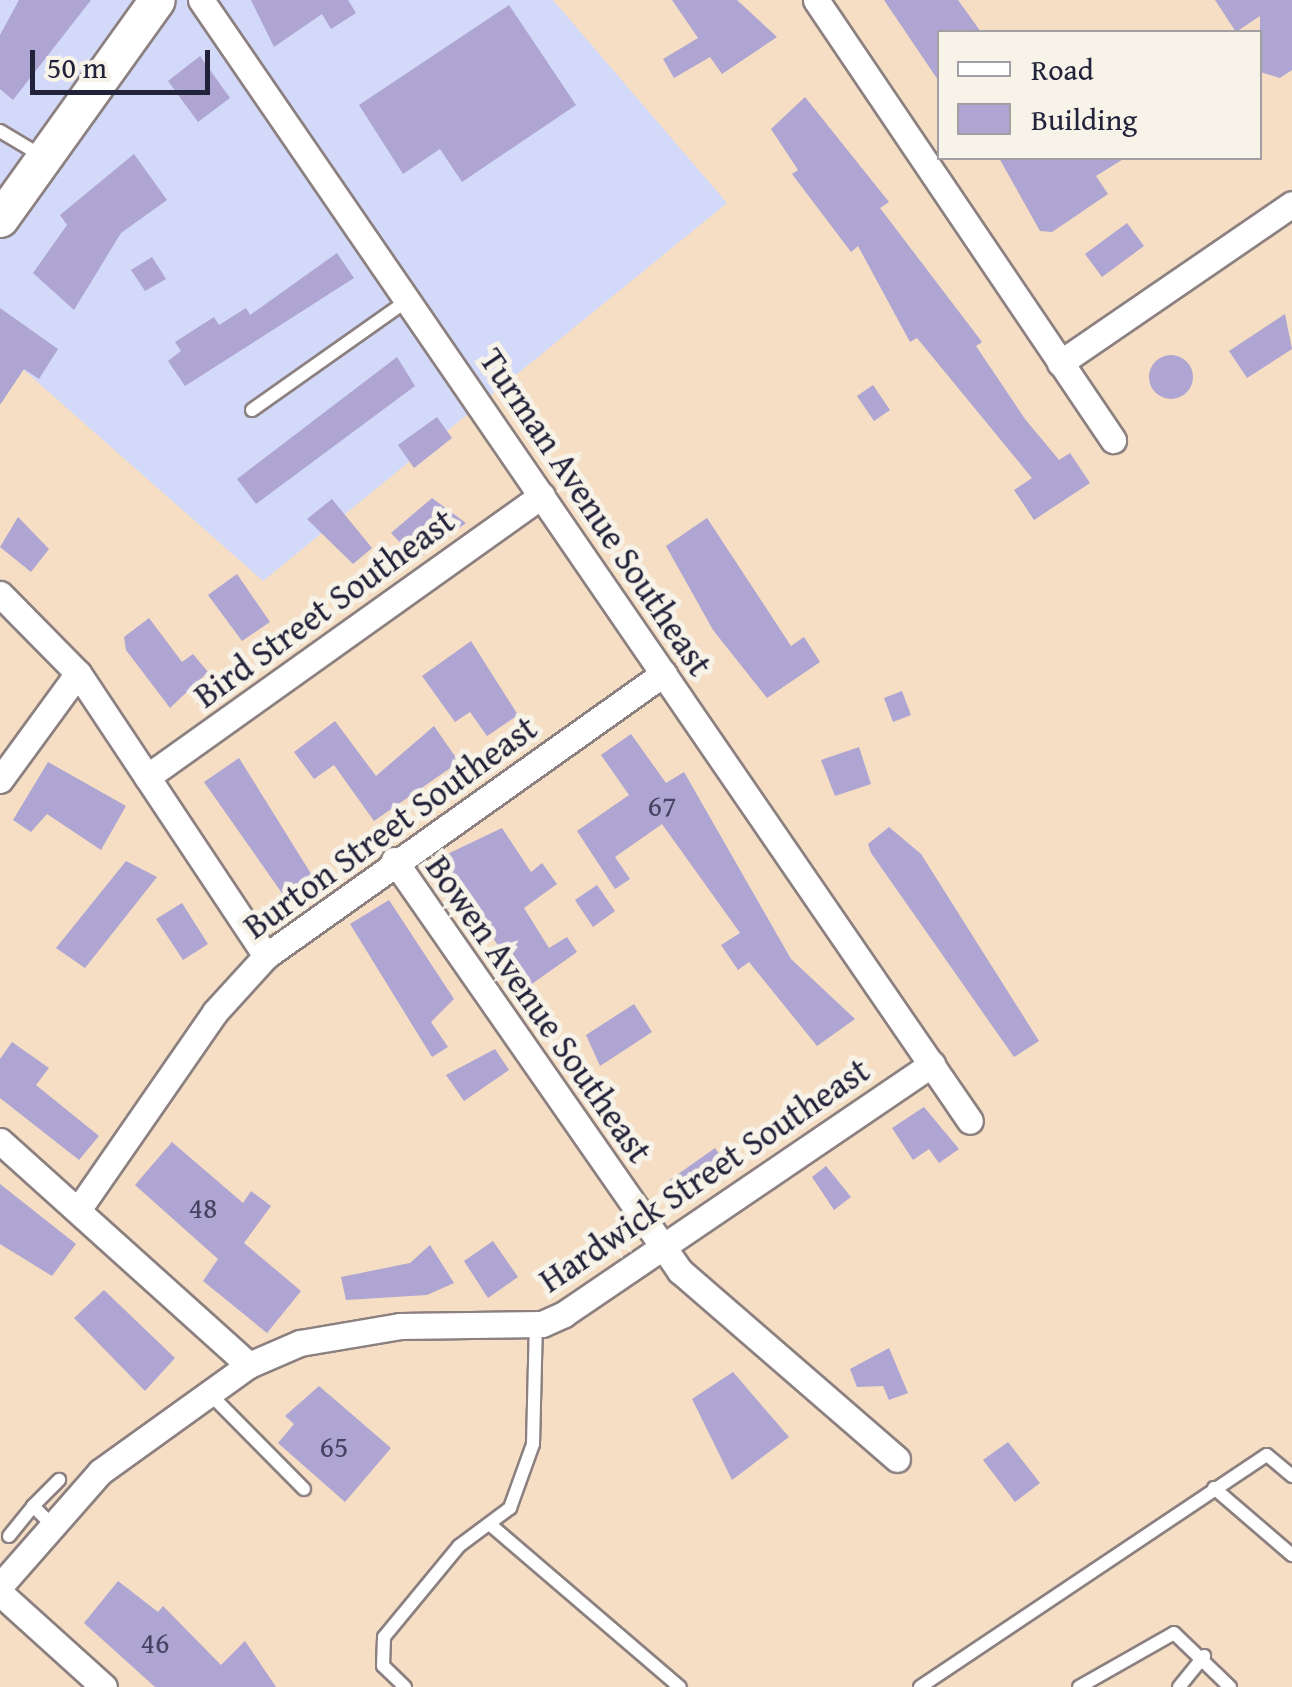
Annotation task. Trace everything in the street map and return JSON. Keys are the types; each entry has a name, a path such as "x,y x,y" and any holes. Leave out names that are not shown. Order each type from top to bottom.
{"main road":[{"path":"0,219 156,0"}],"street":[{"name":"Turman Avenue Southeast","path":"201,0 970,1121"},
{"path":"816,0 1113,440"},
{"path":"1060,362 1292,204"},
{"name":"Bird Street Southeast","path":"147,778 542,495"},
{"path":"0,594 78,673 266,956"},
{"path":"0,780 78,673"},
{"name":"Burton Street Southeast","path":"78,1210 266,956 394,860 664,673"},
{"name":"Bowen Avenue Southeast","path":"394,860 664,1251 897,1458"},
{"name":"Hardwick Street Southeast","path":"0,1589 100,1472 249,1365 300,1343 400,1326 536,1324 664,1251 932,1064"},
{"path":"0,1142 249,1365"},
{"path":"0,1589 104,1687"}],"lane":[{"path":"0,131 44,158"},
{"path":"252,410 408,300"},
{"path":"405,1687 383,1666 384,1637 459,1546 494,1527 533,1444 536,1324"},
{"path":"209,1393 304,1490"},
{"path":"920,1687 1267,1455 1292,1476"},
{"path":"9,1536 60,1480"},
{"path":"1214,1488 1292,1555"},
{"path":"34,1506 53,1526"},
{"path":"494,1527 680,1687"},
{"path":"1079,1687 1174,1633 1204,1656 1230,1687"},
{"path":"1178,1687 1204,1656"}],"shaded area":[{"path":"0,0 553,0 727,203 263,581 0,349"}],"building":[{"path":"19,0 91,0 13,100 0,89 0,35"},
{"path":"251,0 348,0 356,13 331,29 322,14 274,47"},
{"path":"672,0 737,0 777,37 722,74 710,57 674,78 663,59 698,38"},
{"path":"884,0 958,0 980,30 937,30 937,79"},
{"path":"1215,0 1292,0 1292,70 1280,78 1262,73 1260,16 1235,30"},
{"path":"509,5 576,105 462,182 440,149 403,174 359,105"},
{"path":"200,56 230,98 198,122 168,81"},
{"path":"805,97 889,202 880,208 982,342 976,346 1025,419 1059,460 1070,453 1090,483 1034,520 1014,490 1032,478 917,338 910,342 858,246 851,252 792,174 798,170 771,129"},
{"path":"134,154 167,200 121,233 74,310 33,273 67,225 60,215"},
{"path":"1000,160 1122,160 1096,176 1108,194 1052,232 1040,231"},
{"path":"1127,223 1144,246 1102,277 1085,254"},
{"path":"337,253 354,278 185,386 168,361 181,351 175,342 214,317 219,325 246,308 250,315"},
{"path":"152,257 166,279 145,291 131,270"},
{"path":"0,308 58,349 39,379 24,369 0,405"},
{"path":"1285,314 1292,349 1247,378 1229,351"},
{"path":"1171,355 1186,362 1193,377 1186,392 1171,399 1156,392 1149,377 1156,362"},
{"path":"397,357 415,386 256,504 237,479"},
{"path":"873,385 890,410 874,421 857,396"},
{"path":"437,417 452,438 414,468 398,445"},
{"path":"432,498 466,523 417,560 391,533"},
{"path":"332,499 372,548 353,564 307,519"},
{"path":"18,517 49,549 31,572 0,547"},
{"path":"707,518 791,646 804,637 820,662 767,698 713,630 666,546"},
{"path":"237,574 270,622 242,641 208,595"},
{"path":"149,618 182,662 193,654 208,672 170,708 126,650 124,637"},
{"path":"471,641 518,715 487,736 470,712 455,722 422,676"},
{"path":"902,691 911,715 893,722 884,698"},
{"path":"335,721 376,776 434,726 459,762 374,821 334,765 314,779 294,752"},
{"path":"631,734 666,783 684,772 791,959 855,1019 817,1046 749,962 738,970 721,945 740,933 662,824 615,857 630,879 615,889 577,831 629,795 601,755"},
{"path":"859,747 871,784 835,796 821,760"},
{"path":"239,758 313,877 284,896 204,782"},
{"path":"48,762 126,806 101,850 47,814 31,832 13,820"},
{"path":"889,827 921,854 1039,1041 1014,1057 871,853 868,844"},
{"path":"502,828 531,872 542,863 557,884 524,908 549,948 567,937 577,952 512,998 494,962 505,955 437,859"},
{"path":"126,861 157,877 85,968 56,948"},
{"path":"597,885 615,911 593,927 575,900"},
{"path":"389,900 454,999 431,1022 448,1047 432,1057 350,924"},
{"path":"182,903 208,944 183,960 156,919"},
{"path":"634,1004 652,1032 600,1066 586,1035"},
{"path":"12,1042 49,1068 36,1085 99,1136 79,1160 0,1098 0,1059"},
{"path":"495,1049 509,1070 464,1101 446,1075"},
{"path":"924,1107 959,1149 939,1163 929,1149 913,1160 892,1128"},
{"path":"172,1142 243,1203 251,1191 271,1206 244,1243 301,1291 267,1333 203,1281 218,1259 135,1185"},
{"path":"715,1148 731,1171 681,1207 664,1184"},
{"path":"826,1166 851,1197 834,1210 812,1177"},
{"path":"0,1184 76,1244 52,1276 0,1244"},
{"path":"493,1241 518,1277 488,1298 464,1261"},
{"path":"430,1245 454,1283 427,1295 346,1300 341,1277 410,1263"},
{"path":"104,1290 175,1358 145,1391 74,1318"},
{"path":"889,1348 908,1393 889,1400 883,1386 857,1387 850,1369"},
{"path":"733,1372 789,1437 732,1480 692,1399"},
{"path":"319,1386 391,1448 345,1502 278,1443 294,1424 285,1416"},
{"path":"1008,1442 1040,1483 1015,1502 983,1460"},
{"path":"118,1581 158,1612 163,1606 221,1665 245,1641 276,1687 155,1687 84,1623"}]}
